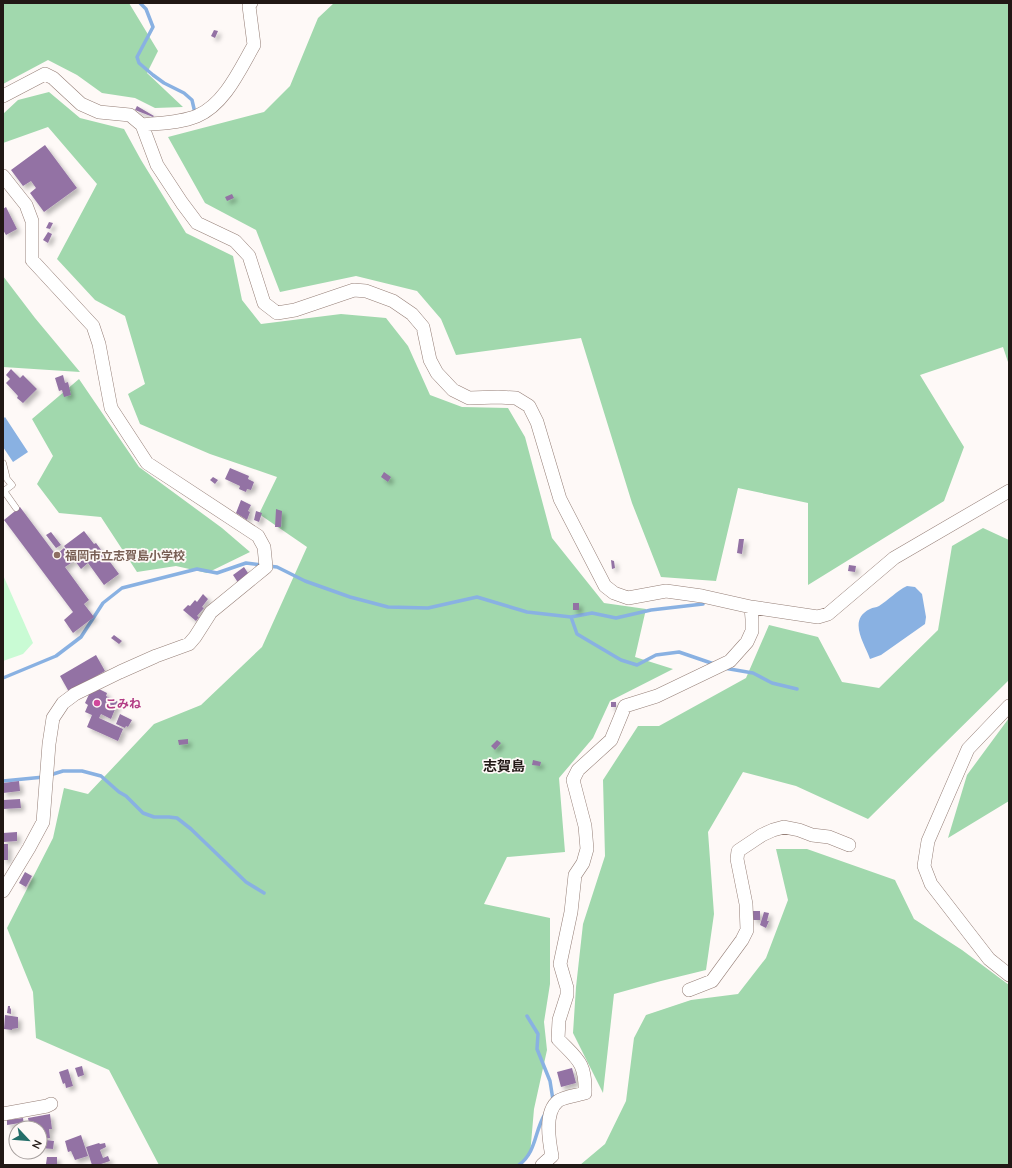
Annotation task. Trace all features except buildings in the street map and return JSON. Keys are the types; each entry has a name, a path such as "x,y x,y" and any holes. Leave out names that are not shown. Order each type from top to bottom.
{"street":[{"path":"142,124 180,120 197,116 211,108 222,97 254,45 249,6 251,3"},
{"path":"3,96 45,74 53,78 81,104 99,112 130,116 142,124 157,165 182,203 197,223 235,241 249,256 264,303 277,313 295,310 354,290 366,291 393,301 412,314 423,327 430,360 437,373 453,390 469,398 516,398 529,406 537,422 560,499 605,586 614,593 628,598 666,591 702,596 750,607 818,617 828,614 894,558 1009,491"},
{"path":"3,176 26,205 32,221 32,260 93,326 99,344 111,408 132,441 147,463 258,536 264,548 266,567 211,612 189,644 156,656 120,672 75,694 63,703 53,718 43,822 3,891"},
{"path":"542,1165 552,1156 549,1140 550,1111 558,1101 585,1093 586,1079 581,1064 558,1039 559,1020 567,995 567,988 560,964 571,912 575,874 583,863 587,849 585,826 573,780 578,770 611,740 625,706 657,696 730,661 747,642 752,631 750,607"},
{"path":"1009,706 968,749 928,841 924,866 930,884 989,959 1009,975"},
{"path":"689,990 712,981 739,945 747,930 746,904 737,859 738,851 762,835 784,827 799,830 812,835 830,837 849,845"},
{"path":"3,1114 51,1104"}],"lane":[{"path":"3,463 7,479 12,485 4,491 16,508"}],"green space":[{"path":"3,3 129,3 158,51 147,73 183,107 155,108 135,98 102,93 77,75 48,60 3,84"},
{"path":"334,3 1009,3 1009,365 1003,347 920,375 964,447 944,501 808,585 808,503 738,488 716,581 661,577 632,503 581,338 456,355 441,319 417,291 356,276 280,292 256,230 205,203 168,137 264,112 290,86 318,18"},
{"path":"49,92 80,118 124,129 141,160 186,233 233,256 242,300 261,324 341,314 386,318 408,346 430,395 462,407 508,408 525,437 552,538 604,603 646,609 635,657 673,669 610,701 593,738 559,778 565,852 507,857 484,904 550,918 550,984 544,1022 547,1050 534,1109 530,1155 519,1165 159,1165 109,1070 36,1038 33,992 7,928 53,838 64,788 88,794 154,724 201,705 262,647 307,547 259,514 277,477 210,454 140,424 128,394 145,384 125,316 95,300 57,259 97,184 48,127 3,143 3,114 18,100"},
{"path":"3,276 35,318 80,372 3,367"},
{"path":"79,379 139,467 222,528 250,552 207,573 176,566 137,572 101,517 59,513 37,484 53,456 32,419"},
{"path":"983,528 1009,540 1009,680 868,819 796,786 743,772 708,832 714,914 706,970 614,994 603,1093 573,1033 576,987 583,924 605,856 603,780 638,726 659,726 746,678 769,625 818,637 842,682 879,688 938,630 952,546"},
{"path":"3,575 33,643 23,654 3,661"},
{"path":"1009,718 1009,801 948,838 967,775"},
{"path":"776,849 807,849 895,880 914,919 962,950 1009,985 1009,1165 580,1165 605,1144 626,1101 634,1038 646,1015 691,1000 738,994 766,958 788,900"}],"water":[{"path":"5,417 28,452 13,462 3,447 3,419"},
{"path":"907,586 915,587 922,594 926,617 925,624 881,655 870,659 860,632 860,619 863,614 871,608 879,606 899,590"}],"waterway":[{"path":"140,3 146,9 153,27 137,57 139,63 164,83 184,93 192,100 195,113"},
{"path":"3,678 56,656 81,637 103,603 122,588 197,569 217,573 246,563 262,565"},
{"path":"268,566 277,567 305,581 350,597 388,607 428,608 477,597 527,612 571,617 592,613 616,618 651,610 703,604"},
{"path":"571,617 577,634 621,660 637,665 656,655 679,652 714,664"},
{"path":"724,668 753,673 772,683 797,689"},
{"path":"50,775 63,771 82,771 101,776 119,792 126,796 143,813 154,817 177,818 191,829 246,882 264,893"},
{"path":"3,781 44,777"},
{"path":"527,1016 538,1034 537,1049 550,1081 553,1100"},
{"path":"519,1165 529,1154 545,1114"}],"place":[{"name":"福岡市立志賀島小学校","path":"57,555"},
{"name":"こみね","path":"97,703"}],"district":[{"name":"志賀島","path":"504,766"}]}
